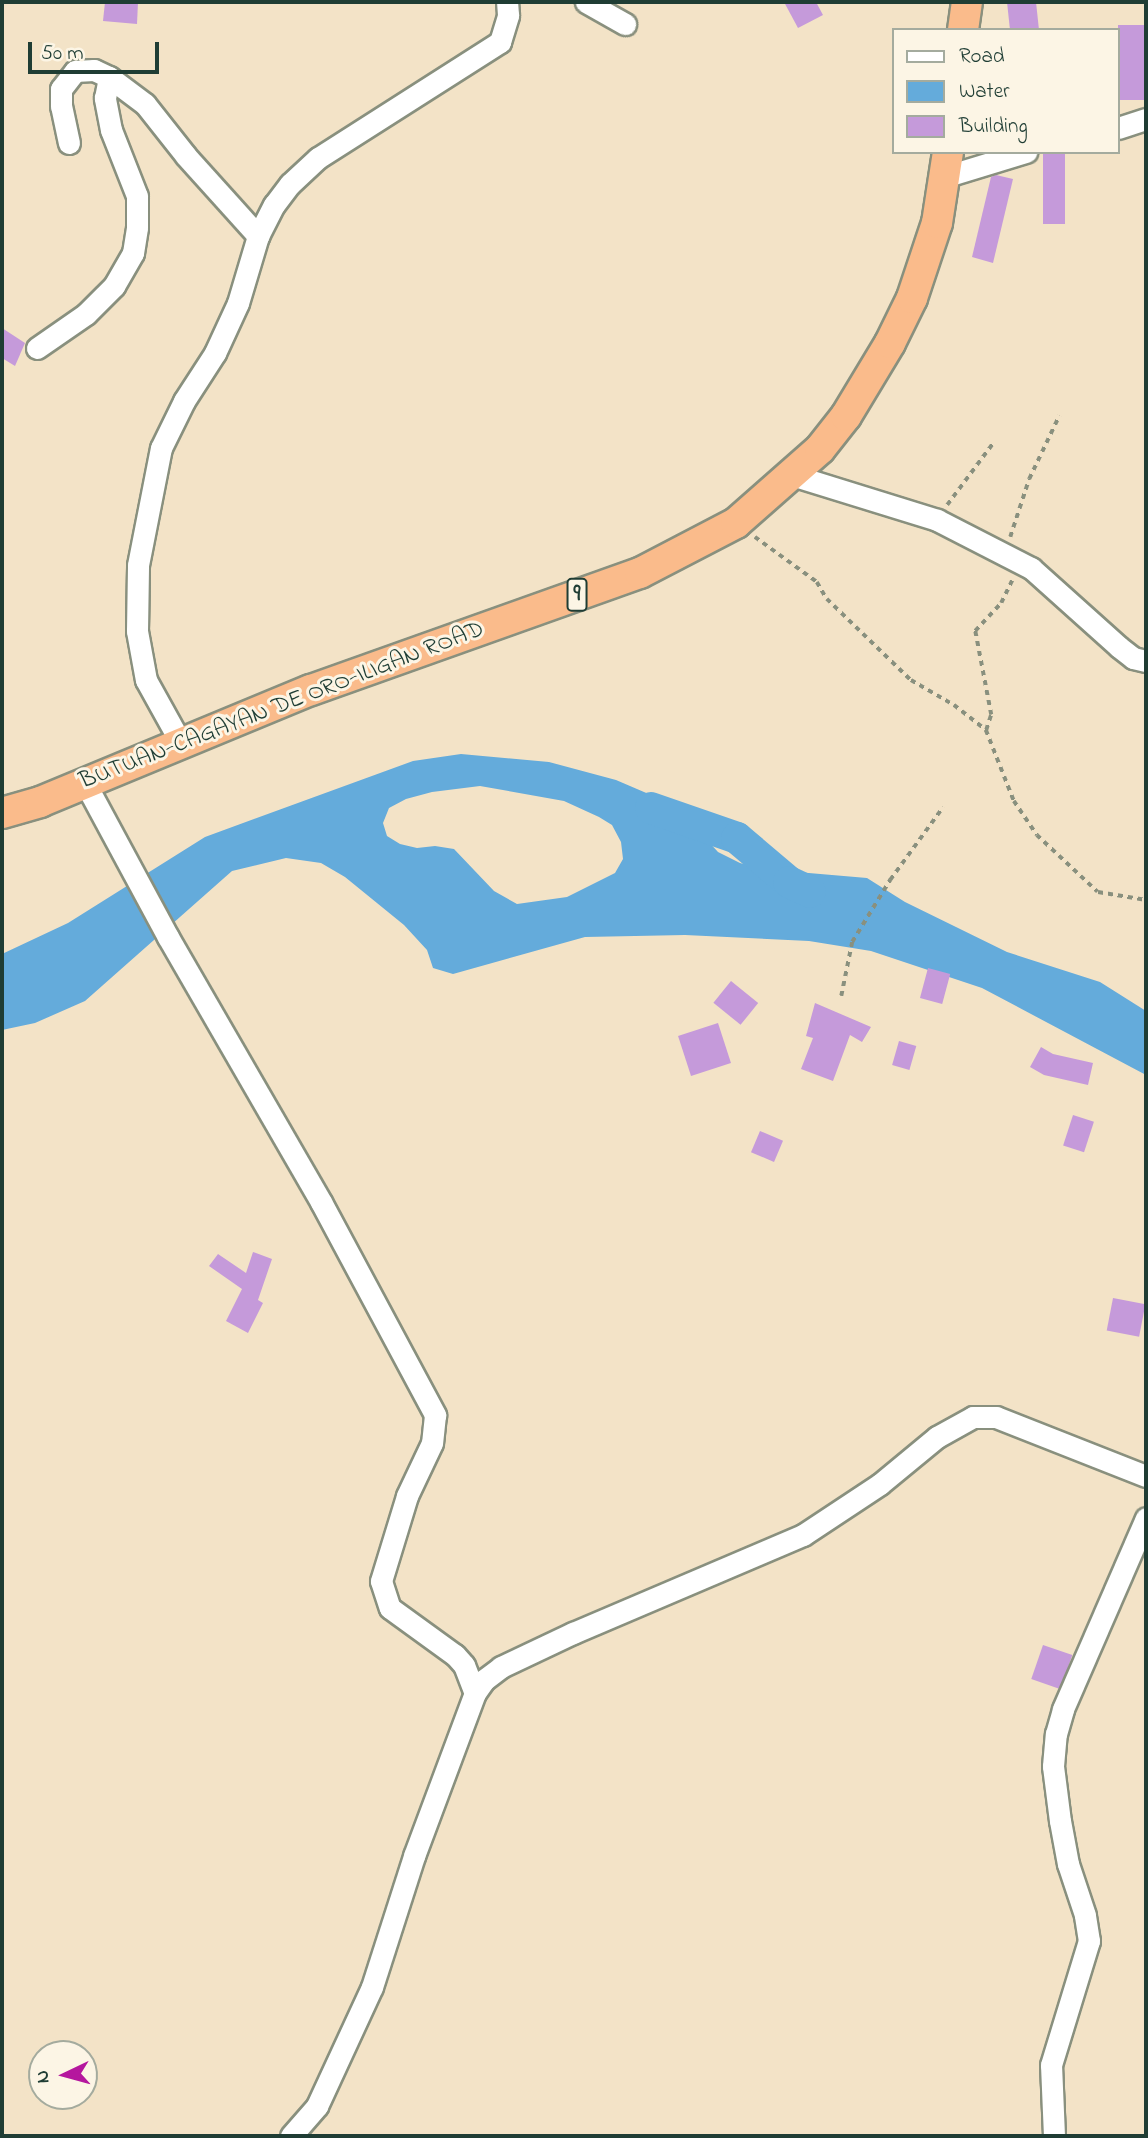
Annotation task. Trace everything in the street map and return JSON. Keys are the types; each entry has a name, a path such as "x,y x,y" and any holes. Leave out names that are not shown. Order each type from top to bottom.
{"highway":[{"path":"963,28 967,2"},
{"name":"BUTUAN-CAGAYAN DE ORO-ILIGAN ROAD","path":"2,813 182,745 321,686 640,573 736,523 820,449 846,416 890,343 912,298 937,223 946,165"}],"street":[{"path":"182,745 146,680 137,631 138,565 150,492 161,448 184,401 215,353 238,303 258,236 274,205 290,184 318,158 500,42 506,28 507,2"},
{"path":"586,2 625,24"},
{"path":"69,143 59,96 66,80 75,71 84,69 110,77 145,104 186,156 258,236"},
{"path":"37,348 86,314 114,286 133,253 137,227 136,196 111,130 106,98 110,77"},
{"path":"1120,127 1146,119"},
{"path":"946,165 1014,154"},
{"path":"792,475 937,520 1004,554 1046,579 1133,658 1146,661"},
{"path":"85,783 167,937 321,1202 435,1415 432,1443 407,1496 381,1581 390,1608 455,1655 464,1665 475,1693"},
{"path":"291,2136 317,2106 372,1987 414,1856 475,1693 484,1680 501,1667 573,1633 803,1535 880,1484 937,1437 973,1418 996,1417 1146,1476"},
{"path":"1054,2136 1051,2065 1089,1941 1085,1915 1068,1864 1060,1821 1053,1766 1056,1734 1063,1709 1146,1518"}],"path":[{"path":"986,730 991,715 975,631 1001,603 1012,585 1013,573 1004,554 1029,479 1059,416"},
{"path":"937,520 994,442"},
{"path":"736,523 817,582 836,608 911,680 954,705 986,730 1014,801 1037,835 1098,892 1146,901"},
{"path":"841,996 852,942 860,927 943,807"}],"water":[{"path":"461,754 549,762 616,780 665,801 684,815 718,852 740,863 761,869 867,878 905,902 1007,952 1100,982 1146,1011 1146,1075 982,988 871,951 809,941 685,935 585,937 453,974 433,968 427,950 404,925 345,877 321,863 286,858 232,871 85,1001 35,1023 2,1030 2,954 68,923 205,837 413,761","holes":["480,786 564,801 612,825 621,842 623,859 615,873 567,897 517,904 494,891 454,849 435,846 417,848 400,844 387,836 383,823 389,808 406,799 432,792"]}],"building":[{"path":"105,2 138,2 137,24 103,21"},
{"path":"784,2 816,2 823,15 798,28"},
{"path":"1007,2 1036,2 1039,28 1010,28"},
{"path":"1118,25 1146,25 1146,100 1120,100"},
{"path":"1043,154 1065,154 1065,224 1043,224"},
{"path":"996,175 1013,179 993,263 972,257 991,177"},
{"path":"2,328 25,343 15,366 2,358"},
{"path":"928,968 950,974 942,1004 920,998"},
{"path":"731,981 758,1003 741,1025 713,1003"},
{"path":"815,1003 871,1027 862,1042 850,1035 833,1081 801,1069 813,1038 806,1036"},
{"path":"718,1023 731,1063 691,1076 678,1036"},
{"path":"899,1041 916,1046 909,1070 892,1065"},
{"path":"1041,1047 1053,1054 1093,1063 1088,1085 1044,1075 1030,1067"},
{"path":"1073,1115 1094,1122 1084,1152 1063,1145"},
{"path":"760,1131 783,1141 774,1162 751,1152"},
{"path":"253,1252 272,1259 258,1300 263,1303 248,1333 226,1321 242,1289 209,1266 218,1254 246,1273"},
{"path":"1113,1298 1145,1304 1139,1337 1107,1330"},
{"path":"1043,1645 1072,1655 1061,1689 1031,1679"}],"waterway":[{"path":"651,808 737,838 789,882 810,892"}]}
